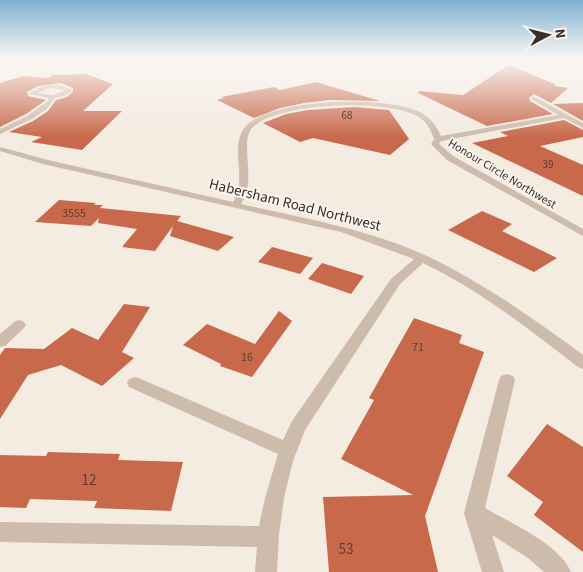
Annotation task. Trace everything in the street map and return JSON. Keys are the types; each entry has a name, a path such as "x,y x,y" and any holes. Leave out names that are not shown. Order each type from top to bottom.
{"street":[{"path":"0,132 69,90 64,87 48,88 31,94 53,98"},
{"path":"533,98 583,126"},
{"name":"Honour Circle Northwest","path":"236,204 244,193 244,133 251,125 272,115 319,106 367,102 418,114 430,122 438,139 435,144 450,158 583,233"},
{"path":"438,139 564,116"},
{"name":"Habersham Road Northwest","path":"0,149 46,162 344,230 422,258 500,302 583,363"},
{"path":"266,572 266,537 287,450 298,426 395,282 422,258"},
{"path":"0,342 19,325"},
{"path":"493,572 474,513 507,380"},
{"path":"135,383 287,450"},
{"path":"474,513 536,550 560,572"},
{"path":"0,532 266,537"}],"building":[{"path":"0,85 48,85 38,86 27,92 28,96 46,100 26,114 0,127"},
{"path":"65,85 112,85 83,111 122,111 82,150 31,142 42,137 9,132 33,121 48,111 56,100 67,97 73,91 73,88"},
{"path":"304,85 325,85 380,101 330,100 304,103 280,108 254,118 217,100 224,98 221,97 274,87 280,90"},
{"path":"479,85 554,85 568,88 551,103 534,94 529,98 530,101 553,114 487,126 418,93 419,91 463,95"},
{"path":"583,103 583,121 553,104"},
{"path":"355,107 389,110 409,139 390,155 313,138 300,142 263,123 286,114 308,110"},
{"path":"564,120 583,130 583,137 540,146 583,165 583,196 472,143 508,136 500,132"},
{"path":"59,200 103,205 100,208 181,216 177,221 234,237 218,251 170,236 173,226 155,251 122,247 137,229 98,223 99,218 91,226 35,222"},
{"path":"482,211 512,224 502,231 557,258 534,272 448,230"},
{"path":"272,247 313,258 300,274 258,262"},
{"path":"322,263 364,276 351,294 308,279"},
{"path":"124,304 150,307 122,352 134,358 102,386 61,365 28,375 0,419 0,355 5,348 44,349 72,328 98,340"},
{"path":"279,311 292,321 252,377 220,366 221,364 183,345 207,324 255,344"},
{"path":"414,318 462,335 459,343 484,352 425,516 438,572 329,572 323,497 413,495 341,459 374,400 369,398"},
{"path":"547,424 583,447 583,552 534,515 543,502 507,476"},
{"path":"48,452 120,454 118,460 183,462 171,511 94,508 97,501 30,499 26,508 0,507 0,455 46,456"}]}
